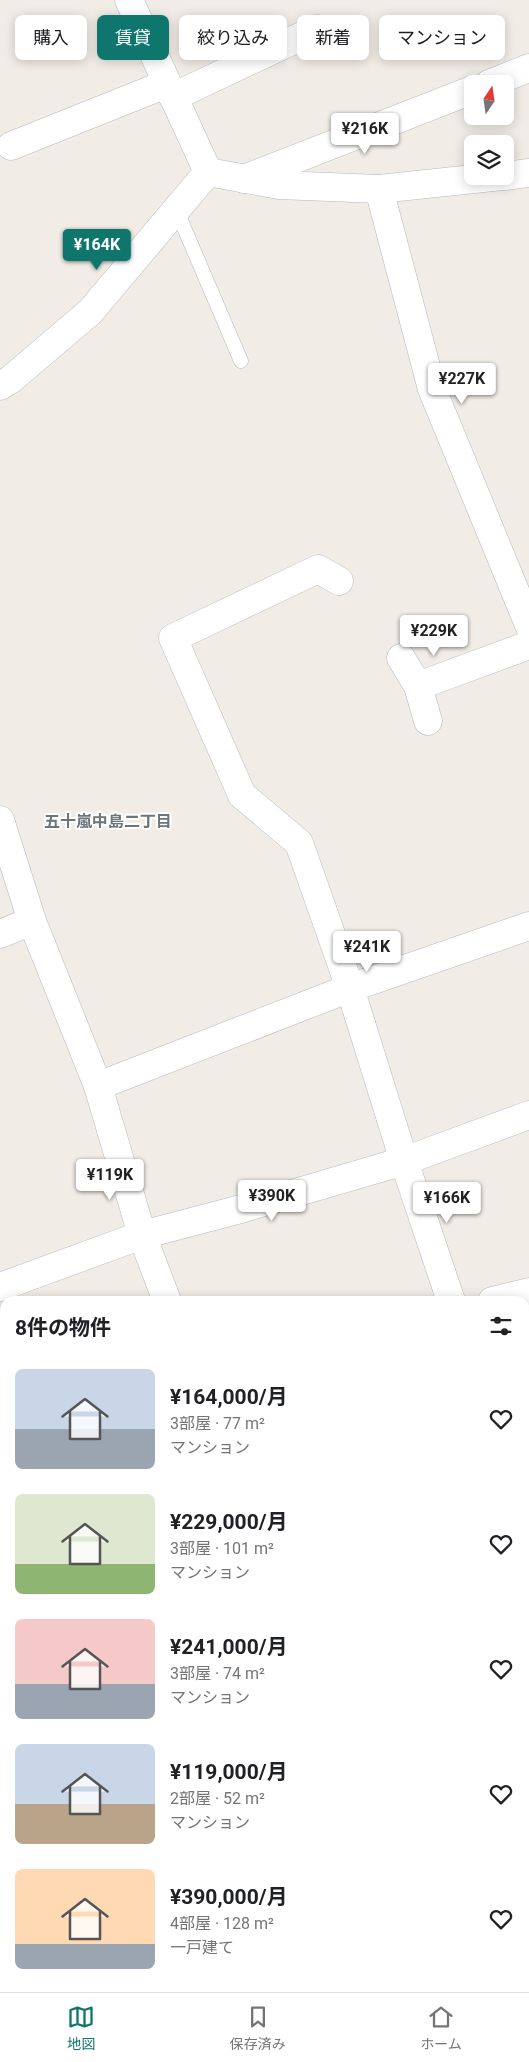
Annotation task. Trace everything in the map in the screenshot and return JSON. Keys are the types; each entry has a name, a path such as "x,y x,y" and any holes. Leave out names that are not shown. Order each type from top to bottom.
{"street":[{"path":"129,0 169,91 208,172"},
{"path":"11,146 169,91 297,37"},
{"path":"512,75 529,68"},
{"path":"242,180 464,93"},
{"path":"208,172 242,180 278,185 378,190 464,180"},
{"path":"0,386 90,312 208,172"},
{"path":"514,175 529,173"},
{"path":"378,190 432,389 529,625"},
{"path":"339,581 318,569 173,638 242,795 299,843 350,988 404,1161 449,1296"},
{"path":"418,686 529,645"},
{"path":"401,658 418,686 428,721"},
{"path":"0,820 32,921 98,1086 142,1235 165,1296"},
{"path":"0,934 32,921"},
{"path":"98,1086 350,988 529,926"},
{"path":"0,1287 142,1235 237,1210 404,1161 529,1116"},
{"path":"513,1296 529,1292"}],"lane":[{"path":"176,210 241,361"}],"district":[{"name":"五十嵐中島二丁目","path":"108,821"}]}
